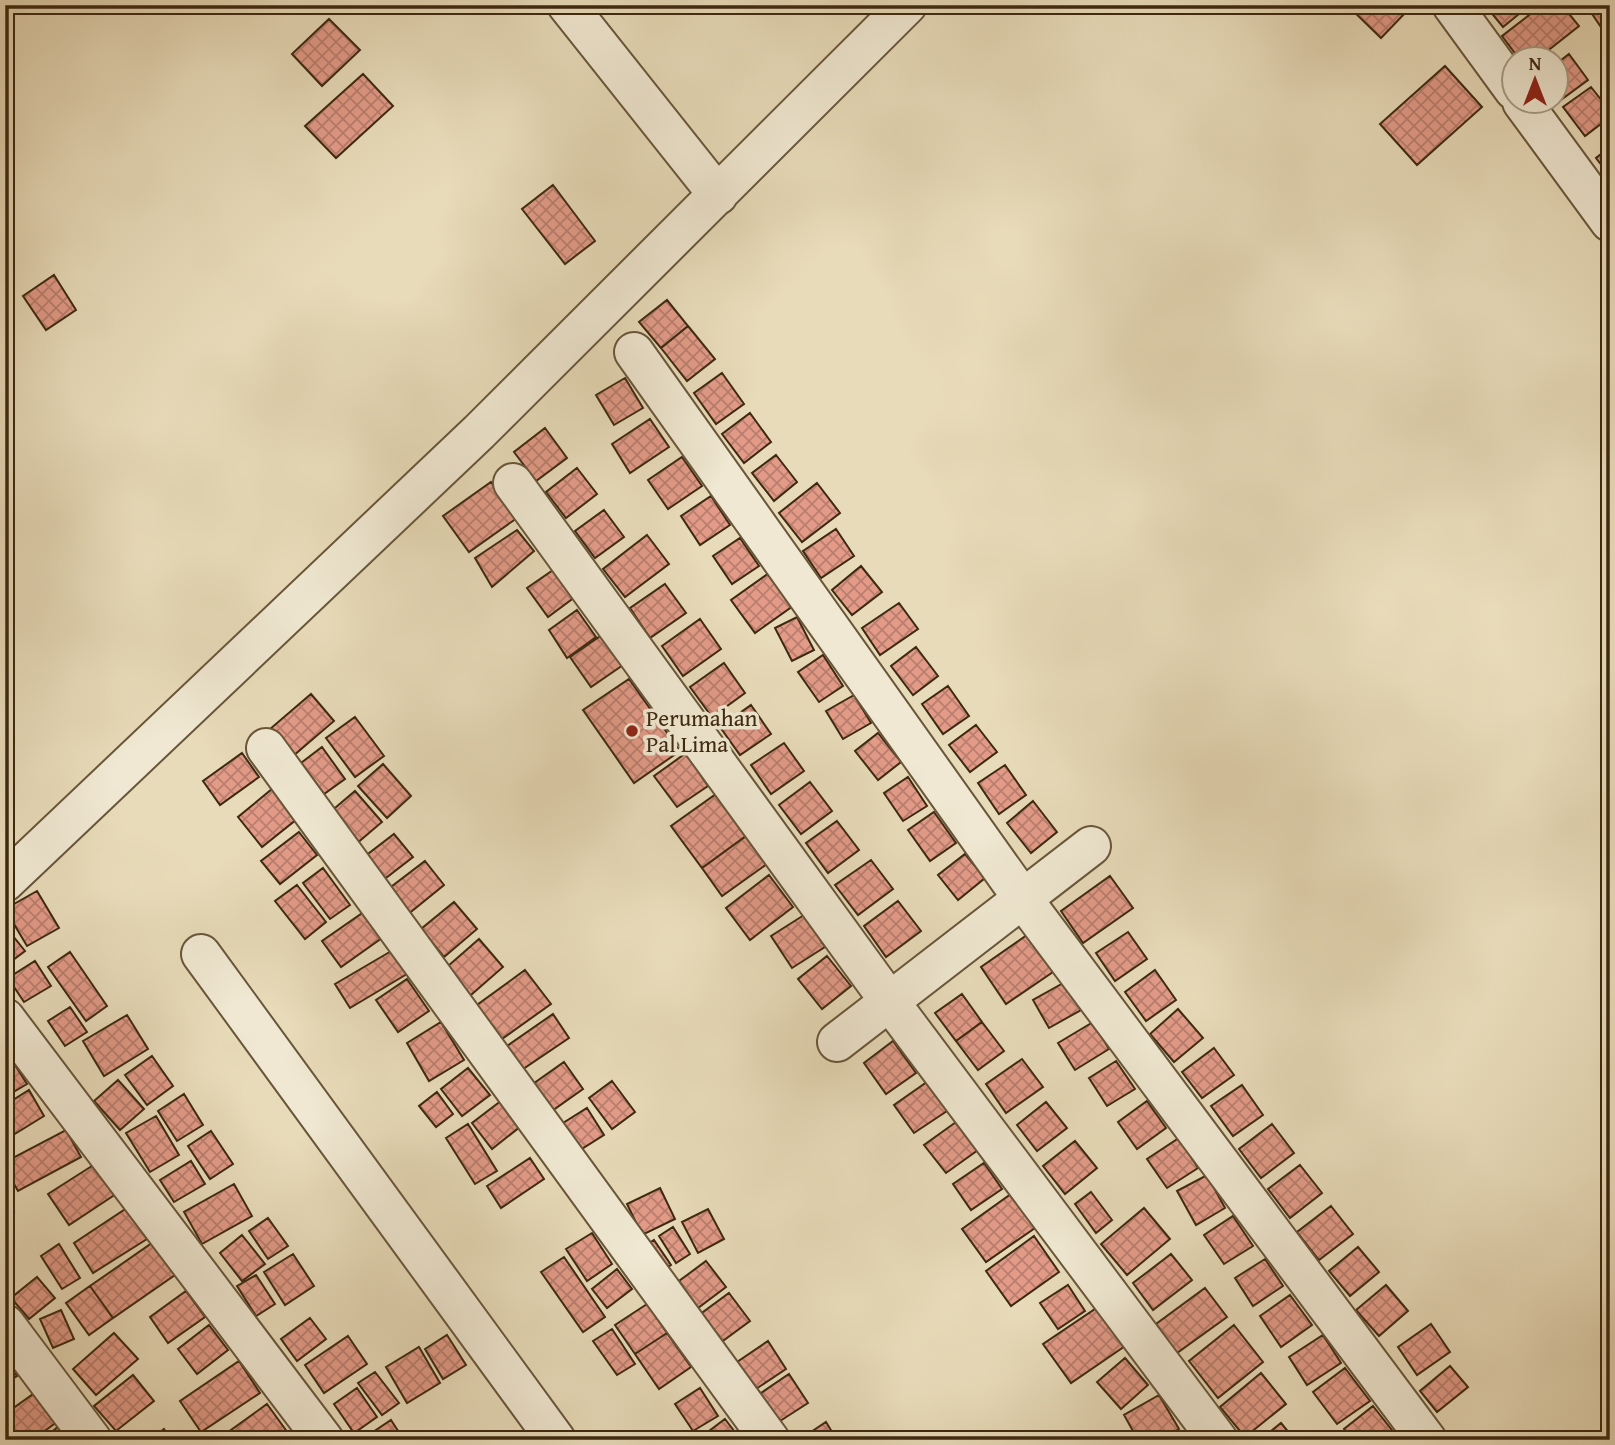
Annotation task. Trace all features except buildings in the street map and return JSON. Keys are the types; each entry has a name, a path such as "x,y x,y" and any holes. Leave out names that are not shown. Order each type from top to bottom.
{"street":[{"path":"567,5 718,195"},
{"path":"5,882 479,432 907,5"},
{"path":"1452,5 1500,71"},
{"path":"1532,116 1610,222"},
{"path":"634,352 1023,899 1427,1440"},
{"path":"513,483 890,1002 1218,1440"},
{"path":"266,748 769,1440"},
{"path":"837,1042 1091,846"},
{"path":"201,954 556,1440"},
{"path":"5,1018 324,1440"},
{"path":"5,1324 92,1440"}],"place":[{"name":"Perumahan Pal Lima","path":"632,731"}]}
